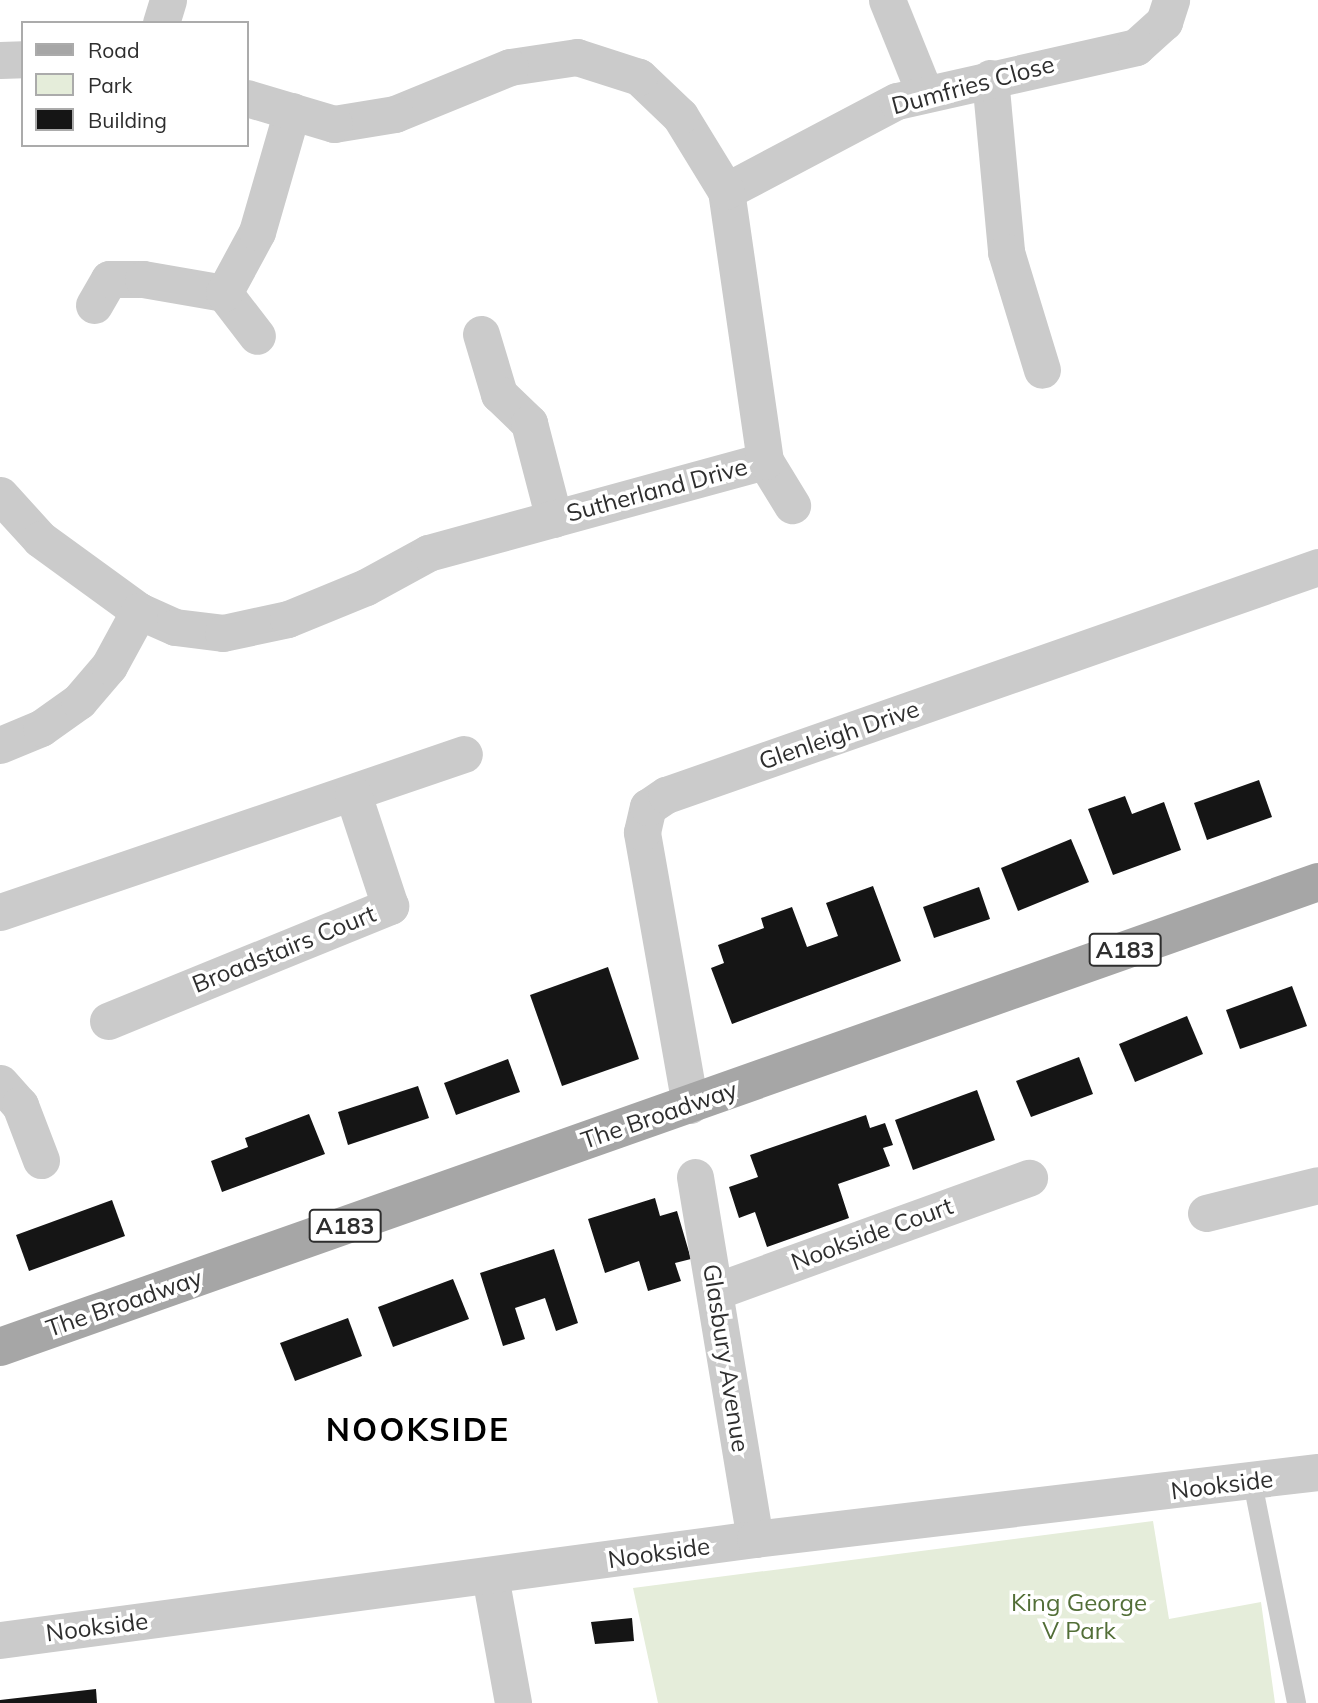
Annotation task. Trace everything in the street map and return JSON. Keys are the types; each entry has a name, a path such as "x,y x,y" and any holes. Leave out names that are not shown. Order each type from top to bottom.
{"main road":[{"name":"The Broadway","path":"0,1347 1318,882"}],"street":[{"path":"162,21 168,0"},
{"path":"887,0 925,94"},
{"name":"Dumfries Close","path":"726,191 897,101 1136,47 1164,22 1171,0"},
{"name":"Sutherland Drive","path":"0,495 40,540 139,611 175,627 223,633 288,619 366,587 428,553 765,461 726,191 680,116 639,77 577,57 510,67 394,114 334,124 248,98"},
{"path":"0,60 21,60"},
{"path":"990,78 1006,252 1042,370"},
{"path":"224,293 257,232 292,111"},
{"path":"94,305 109,279 143,279 224,293 257,336"},
{"path":"481,334 499,394 528,423 554,519"},
{"path":"765,461 792,505"},
{"name":"Glenleigh Drive","path":"690,1105 642,832 648,807 666,795 1318,567"},
{"path":"0,745 41,728 79,701 109,666 139,611"},
{"path":"0,912 464,754"},
{"name":"Broadstairs Court","path":"108,1021 390,906 353,794"},
{"path":"0,1083 20,1105 41,1160"},
{"name":"Glasbury Avenue","path":"695,1177 755,1539"},
{"name":"Nookside Court","path":"716,1291 1029,1178"},
{"path":"1206,1213 1318,1185"},
{"name":"Nookside","path":"0,1640 755,1539 1252,1482 1318,1472"},
{"path":"491,1576 513,1703"}],"lane":[{"path":"1252,1482 1296,1703"}],"green space":[{"name":"King George V Park","path":"1153,1521 1169,1619 1261,1602 1275,1703 658,1703 633,1588"}],"building":[{"path":"1259,780 1272,817 1207,840 1194,803"},
{"path":"1125,796 1132,814 1164,802 1181,850 1113,875 1088,809"},
{"path":"1071,839 1089,882 1018,911 1001,868"},
{"path":"873,886 901,961 732,1024 711,968 724,963 718,945 764,928 761,918 792,907 807,947 838,936 826,903"},
{"path":"979,887 990,919 934,938 923,907"},
{"path":"608,967 639,1059 562,1086 530,995"},
{"path":"1292,986 1307,1026 1240,1049 1226,1010"},
{"path":"1187,1016 1203,1054 1135,1082 1119,1044"},
{"path":"1079,1057 1093,1094 1031,1117 1016,1081"},
{"path":"508,1059 520,1092 456,1115 444,1083"},
{"path":"418,1086 429,1118 348,1145 338,1112"},
{"path":"977,1090 995,1140 913,1170 895,1120"},
{"path":"309,1114 325,1154 222,1192 211,1161 248,1147 245,1138"},
{"path":"866,1115 870,1128 885,1123 893,1145 883,1148 890,1166 838,1184 849,1218 767,1247 755,1212 739,1218 729,1187 758,1177 750,1155"},
{"path":"655,1198 660,1216 677,1211 691,1259 675,1263 681,1281 648,1291 639,1261 605,1273 588,1219"},
{"path":"112,1200 125,1236 29,1271 16,1235"},
{"path":"554,1249 578,1323 556,1331 545,1298 515,1308 525,1339 503,1346 480,1273"},
{"path":"453,1279 469,1319 393,1347 378,1307"},
{"path":"348,1318 362,1356 295,1381 280,1343"},
{"path":"632,1618 634,1641 595,1644 591,1622"},
{"path":"96,1689 97,1703 0,1703 0,1700"}],"district":[{"name":"NOOKSIDE","path":"418,1429"}]}
